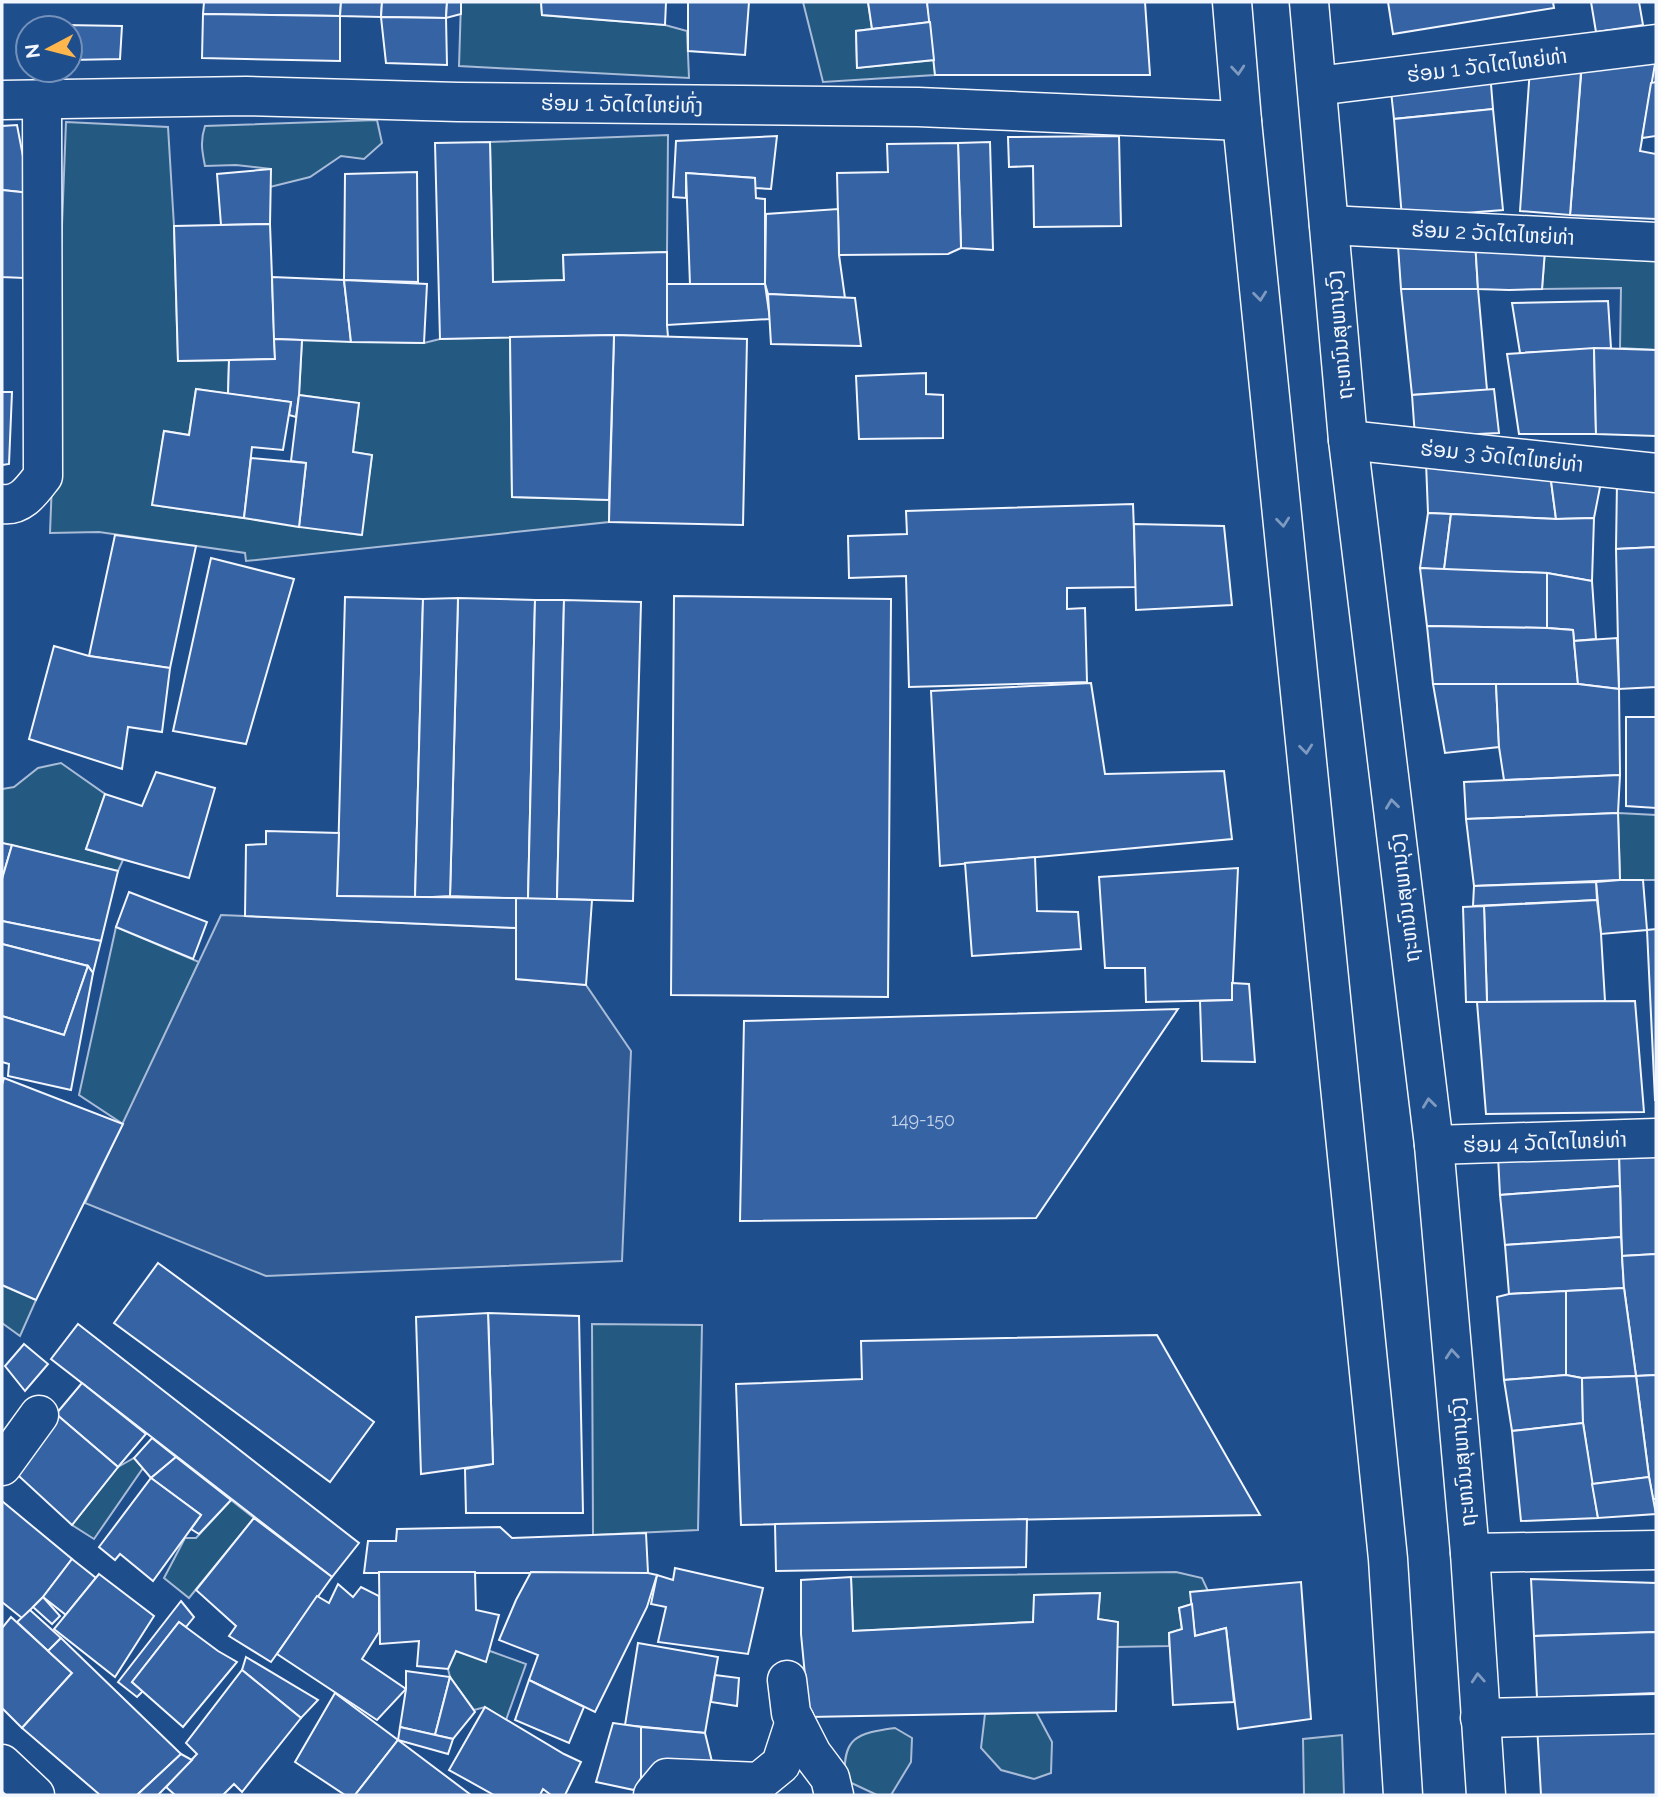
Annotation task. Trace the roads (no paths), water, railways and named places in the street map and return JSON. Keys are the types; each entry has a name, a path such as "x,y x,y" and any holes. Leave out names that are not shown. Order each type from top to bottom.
{"main road":[{"path":"1232,2 1388,1559 1404,1795"},
{"name":"ຖະຫນົນສຸພານຸວົງ","path":"1309,2 1348,439 1434,1146 1469,1553 1486,1795"},
{"name":"ຮ່ອມ 1 ວັດໄຕໄຫຍ່ທ່າ","path":"1317,86 1656,44"},
{"name":"ຮ່ອມ 1 ວັດໄຕໄຫຍ່ທົ່ງ","path":"2,100 246,96 458,102 918,107 1242,121"},
{"path":"2,504 9,505 27,496 43,477 43,101"},
{"name":"ຮ່ອມ 2 ວັດໄຕໄຫຍ່ທ່າ","path":"1329,225 1656,242"},
{"name":"ຮ່ອມ 3 ວັດໄຕໄຫຍ່ທ່າ","path":"1348,439 1656,474"},
{"name":"ຮ່ອມ 4 ວັດໄຕໄຫຍ່ທ່າ","path":"1434,1146 1656,1138"},
{"path":"2,1466 39,1415"},
{"path":"1469,1553 1656,1550"},
{"path":"787,1680 791,1713 812,1754 830,1778 834,1795"},
{"path":"1480,1718 1656,1714"},
{"path":"653,1795 667,1778 760,1782 780,1764 795,1721"},
{"path":"2,1764 35,1795"}]}
